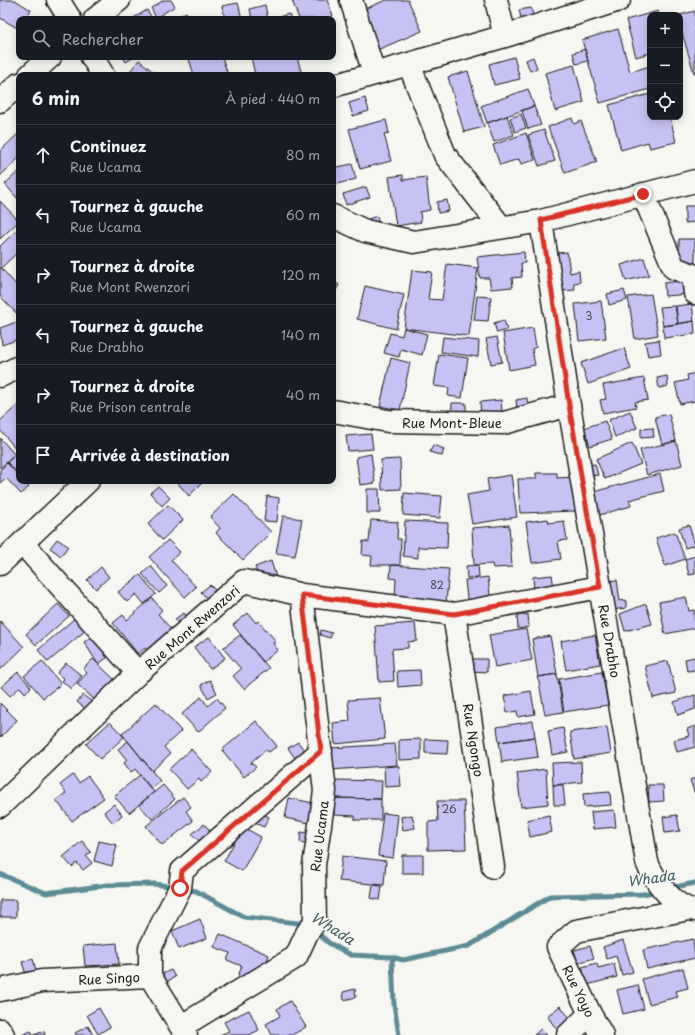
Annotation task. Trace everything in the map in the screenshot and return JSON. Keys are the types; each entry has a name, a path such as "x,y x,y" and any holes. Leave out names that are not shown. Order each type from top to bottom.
{"street":[{"path":"58,0 68,16"},
{"path":"99,16 119,0"},
{"path":"352,0 374,73"},
{"path":"496,0 505,36"},
{"path":"336,85 505,36 619,0"},
{"path":"33,72 47,60"},
{"path":"94,60 101,72"},
{"path":"409,64 445,155 501,227"},
{"path":"0,101 16,87"},
{"path":"336,218 365,232 414,242 541,220 695,181"},
{"path":"643,194 674,268 693,275 695,293"},
{"name":"Rue Drabho","path":"541,220 569,405 650,872 671,898 692,909"},
{"path":"0,376 16,368"},
{"name":"Rue Mont-Bleue","path":"336,412 388,421 504,424 569,405"},
{"path":"0,564 23,544 85,484"},
{"path":"23,544 138,673"},
{"name":"Rue Mont Rwenzori","path":"0,806 138,673 244,581 302,595 454,614 600,587"},
{"name":"Rue Ucama","path":"184,1030 296,957 311,927 314,865 325,791 302,595"},
{"name":"Rue Ngongo","path":"454,614 493,867"},
{"path":"150,976 150,948 180,888 182,871 321,751"},
{"name":"Rue Yoyo","path":"602,1035 590,1014 558,947 576,931 692,909"},
{"name":"Rue Singo","path":"0,990 42,981 150,976 184,1030"},
{"path":"568,1035 590,1014"},
{"path":"0,1030 3,1035"}],"building":[{"path":"0,0 15,0 31,10 27,16 16,16 16,27 0,18"},
{"path":"164,0 171,0 175,6 159,16 155,16 151,8"},
{"path":"292,0 327,0 333,16 298,16"},
{"path":"386,0 408,0 422,31 377,50 360,11"},
{"path":"238,3 241,16 224,16 222,6"},
{"path":"265,5 267,16 251,16 250,9"},
{"path":"531,8 534,19 522,22 519,10"},
{"path":"147,10 151,16 137,16"},
{"path":"695,11 695,73 683,36 683,14"},
{"path":"186,12 188,16 179,16"},
{"path":"647,14 647,54 636,57 626,20"},
{"path":"618,29 630,72 647,67 647,90 600,103 582,40"},
{"path":"585,49 588,61 576,64 573,53"},
{"path":"514,57 520,79 494,85 489,64"},
{"path":"533,57 537,68 530,71 526,60"},
{"path":"139,60 153,72 129,72"},
{"path":"189,60 223,60 227,72 193,72"},
{"path":"252,60 298,60 301,72 254,72"},
{"path":"574,65 584,102 555,111 545,73"},
{"path":"468,71 484,127 464,132 448,77"},
{"path":"528,89 534,106 487,123 481,106"},
{"path":"647,95 647,120 671,120 676,142 650,148 648,142 621,150 609,105"},
{"path":"365,98 369,111 353,116 349,103"},
{"path":"534,106 541,125 528,129 522,111"},
{"path":"521,114 526,128 515,132 510,118"},
{"path":"507,116 514,135 494,142 487,123"},
{"path":"572,118 574,124 581,121 597,162 565,173 548,127"},
{"path":"386,120 389,133 384,134 391,161 360,169 349,129"},
{"path":"544,130 555,161 539,166 528,135"},
{"path":"526,133 535,160 521,164 519,159 500,165 493,145"},
{"path":"16,136 16,161 0,176 0,151"},
{"path":"352,164 356,179 336,184 336,167"},
{"path":"16,174 16,197 5,184"},
{"path":"403,175 403,180 426,177 430,210 420,212 421,222 396,226 389,177"},
{"path":"366,187 370,197 346,205 343,194"},
{"path":"447,200 449,211 438,213 437,202"},
{"path":"0,201 16,218 16,224 0,239"},
{"path":"685,206 695,206 695,222 685,223"},
{"path":"377,216 379,224 370,226 368,219"},
{"path":"16,231 16,254 1,268 16,285 16,313 0,296 0,246"},
{"path":"679,239 695,239 695,262 679,262"},
{"path":"524,252 525,263 521,263 522,277 512,278 513,287 491,289 489,278 480,278 477,257"},
{"path":"567,252 570,273 579,271 580,282 574,283 575,290 562,291 556,253"},
{"path":"644,258 649,275 626,281 621,265"},
{"path":"447,264 478,268 469,336 404,328 412,270 432,272 428,299 442,300"},
{"path":"688,280 689,294 665,296 664,283"},
{"path":"336,283 339,285 336,290"},
{"path":"365,286 404,295 396,329 357,319"},
{"path":"624,290 627,300 609,305 607,294"},
{"path":"651,294 658,335 635,339 628,297"},
{"path":"477,296 491,297 488,321 474,320"},
{"path":"601,301 606,338 579,341 575,304"},
{"path":"692,304 694,321 678,324 676,306"},
{"path":"675,306 678,324 663,326 660,307"},
{"path":"504,320 507,330 497,333 494,323"},
{"path":"694,321 695,334 664,338 663,326"},
{"path":"16,322 16,340 2,345 0,328"},
{"path":"404,328 427,334 422,355 401,349 399,357 384,353 390,333 402,336"},
{"path":"533,328 536,347 532,349 535,365 509,370 503,333"},
{"path":"443,337 479,341 478,357 441,352"},
{"path":"497,337 502,362 491,364 486,339"},
{"path":"659,340 661,354 648,356 645,342"},
{"path":"624,348 631,369 588,384 581,363"},
{"path":"439,354 468,358 462,398 448,396 449,388 434,386"},
{"path":"391,358 410,363 400,410 380,406"},
{"path":"695,373 695,401 680,404 675,383 688,380 687,375"},
{"path":"667,376 668,386 659,388 657,378"},
{"path":"644,378 648,400 635,402 636,407 603,413 600,400 606,399 603,385"},
{"path":"527,398 528,407 517,409 516,400"},
{"path":"501,400 502,412 481,414 480,402"},
{"path":"452,403 466,403 466,415 451,415"},
{"path":"16,407 16,449 0,430 0,421"},
{"path":"630,411 637,428 615,437 609,420"},
{"path":"669,414 676,441 662,445 655,417"},
{"path":"605,421 612,439 590,446 584,428"},
{"path":"653,428 654,437 641,438 641,429"},
{"path":"371,434 373,449 348,451 346,436"},
{"path":"0,438 15,455 0,468"},
{"path":"676,441 682,465 647,475 640,450"},
{"path":"632,443 641,464 605,479 596,459"},
{"path":"433,445 444,449 442,456 430,452"},
{"path":"16,454 16,472 7,462"},
{"path":"371,454 375,483 360,485 356,457"},
{"path":"400,459 401,489 382,490 381,460"},
{"path":"7,463 16,473 16,484 26,484 29,487 21,494 6,478 0,483 0,470"},
{"path":"595,464 598,475 591,476 588,465"},
{"path":"536,473 557,473 557,478 574,477 575,511 520,513 518,479 536,479"},
{"path":"660,474 664,491 629,500 631,506 599,515 593,492"},
{"path":"511,475 517,517 472,524 467,495 489,491 487,479"},
{"path":"179,484 201,484 189,496"},
{"path":"158,486 170,498 162,506 150,493"},
{"path":"367,489 379,489 380,513 367,513"},
{"path":"404,493 442,496 440,518 403,515"},
{"path":"234,494 271,532 243,560 216,533 220,528 210,517"},
{"path":"267,496 279,498 277,522 264,521"},
{"path":"168,505 183,520 162,540 148,524"},
{"path":"283,516 302,519 295,556 276,553"},
{"path":"548,519 549,523 564,521 567,540 558,541 561,559 532,563 526,522"},
{"path":"371,520 398,522 397,539 401,539 400,565 371,565 372,556 362,555 363,541 369,542"},
{"path":"405,521 448,523 447,548 418,547 418,558 403,556"},
{"path":"509,525 512,567 493,568 492,564 474,565 472,528"},
{"path":"689,525 695,545 685,548 679,528"},
{"path":"675,532 685,559 665,566 656,538"},
{"path":"57,539 68,546 61,556 50,548"},
{"path":"168,540 180,552 171,560 196,587 185,597 149,557"},
{"path":"695,556 695,574 689,575 685,559"},
{"path":"271,561 276,577 261,583 255,567"},
{"path":"391,565 449,569 446,603 395,599 396,579 390,578"},
{"path":"478,565 479,577 467,578 466,566"},
{"path":"151,566 167,586 159,593 142,574"},
{"path":"101,567 109,577 96,589 87,580"},
{"path":"140,575 156,594 144,604 136,594 127,602 118,592"},
{"path":"552,575 554,588 534,590 533,577"},
{"path":"488,577 491,604 468,607 465,580"},
{"path":"617,580 620,601 626,600 626,608 612,610 607,581"},
{"path":"210,585 221,596 212,604 201,592"},
{"path":"686,597 689,611 694,610 695,628 665,634 659,602"},
{"path":"152,598 162,610 158,614 175,634 150,654 145,648 138,654 113,623 123,615 127,620"},
{"path":"58,604 69,616 36,645 26,634"},
{"path":"646,604 652,624 625,631 620,614"},
{"path":"184,613 189,620 180,627 175,619"},
{"path":"248,613 256,623 258,621 276,641 273,643 278,650 263,662 233,625"},
{"path":"528,614 529,627 518,629 517,616"},
{"path":"75,618 86,630 48,662 38,650"},
{"path":"0,621 24,647 0,670"},
{"path":"415,623 417,641 408,642 408,648 392,649 394,681 379,682 375,626"},
{"path":"526,629 532,660 495,667 489,635"},
{"path":"321,630 332,633 330,638 320,635"},
{"path":"240,635 269,668 244,689 233,676 241,669 223,648"},
{"path":"595,635 600,664 566,670 561,641"},
{"path":"93,636 107,658 98,664 84,642"},
{"path":"550,636 557,674 538,677 532,639"},
{"path":"209,637 225,658 210,669 194,647"},
{"path":"695,657 695,670 687,671 685,659"},
{"path":"93,659 116,681 97,702 77,684 87,673 83,669"},
{"path":"472,659 487,659 487,672 472,671"},
{"path":"42,661 61,684 43,698 24,676"},
{"path":"668,661 676,693 653,698 645,666"},
{"path":"66,663 82,676 71,689 62,681 64,679 57,673"},
{"path":"420,670 421,685 398,687 397,671"},
{"path":"18,672 31,687 25,693 20,687 10,696 1,687"},
{"path":"602,672 608,705 564,712 559,679"},
{"path":"557,674 563,712 545,715 538,677"},
{"path":"210,680 217,693 208,698 201,685"},
{"path":"531,691 535,714 518,717 517,711 507,713 504,696"},
{"path":"83,695 93,703 87,710 77,702"},
{"path":"695,695 695,709 678,715 674,702"},
{"path":"201,697 208,706 217,698 225,708 198,732 182,714"},
{"path":"380,698 385,739 335,744 333,723 350,721 348,700"},
{"path":"0,703 17,720 1,737 0,736"},
{"path":"156,703 181,731 164,747 170,754 152,771 122,734"},
{"path":"256,721 277,746 269,752 266,750 251,763 256,767 244,777 222,750"},
{"path":"533,721 535,737 499,742 497,727"},
{"path":"110,722 124,737 100,759 86,744"},
{"path":"695,726 695,747 677,752 674,740 689,736 687,729"},
{"path":"607,727 611,753 574,759 570,732"},
{"path":"563,728 568,752 552,755 548,731"},
{"path":"535,737 538,757 502,762 499,742"},
{"path":"421,739 421,759 399,760 399,740"},
{"path":"425,739 448,740 447,754 425,753"},
{"path":"128,741 160,781 151,789 135,769 131,772 124,763 127,760 118,749"},
{"path":"298,742 307,754 297,761 288,748"},
{"path":"395,744 397,765 331,770 330,748"},
{"path":"191,749 212,772 201,782 199,779 187,789 169,769"},
{"path":"581,762 582,782 553,785 552,763"},
{"path":"399,766 401,786 385,787 384,767"},
{"path":"546,769 548,804 521,807 517,773"},
{"path":"73,775 79,783 88,776 104,798 72,821 56,800 66,793 60,785"},
{"path":"140,775 154,792 129,813 114,796"},
{"path":"695,778 695,794 690,780"},
{"path":"335,780 382,781 381,799 334,798"},
{"path":"163,785 175,799 152,819 139,805"},
{"path":"553,785 563,785 565,805 554,805"},
{"path":"648,785 663,785 664,801 649,802"},
{"path":"610,792 611,805 584,807 583,794"},
{"path":"183,797 191,807 186,811 193,821 162,845 146,826"},
{"path":"289,798 318,804 314,824 285,818"},
{"path":"334,798 381,799 381,820 355,820 355,816 334,815"},
{"path":"437,801 464,801 466,849 428,850 428,822 438,821"},
{"path":"114,804 122,815 113,823 104,812"},
{"path":"614,810 616,827 593,829 591,812"},
{"path":"260,812 269,817 264,827 255,823"},
{"path":"383,813 398,815 393,858 378,856"},
{"path":"412,815 415,828 403,830 401,817"},
{"path":"549,815 552,832 530,837 527,820"},
{"path":"677,815 680,831 665,833 663,817"},
{"path":"204,824 212,833 200,842 192,834"},
{"path":"243,827 261,837 242,871 224,861"},
{"path":"301,832 312,834 311,844 300,842"},
{"path":"82,841 91,852 86,856 92,863 83,870 77,863 72,867 63,857"},
{"path":"99,841 117,845 112,866 94,861"},
{"path":"402,855 423,855 423,873 402,873"},
{"path":"342,856 386,861 384,885 339,881"},
{"path":"373,885 382,886 380,900 371,898"},
{"path":"0,900 16,900 16,917 0,917"},
{"path":"200,919 207,938 179,949 172,931"},
{"path":"220,934 269,955 261,977 250,980 238,976 242,966 227,960 230,953 214,947"},
{"path":"693,939 695,958 647,969 643,950"},
{"path":"623,940 633,972 622,975 616,956 607,959 603,947"},
{"path":"117,943 119,964 85,966 83,946"},
{"path":"590,946 594,958 578,963 574,950"},
{"path":"33,959 37,975 27,978 22,962"},
{"path":"597,963 598,968 614,964 617,977 587,985 582,967"},
{"path":"683,968 688,988 676,991 678,997 649,1004 642,979"},
{"path":"171,970 175,977 166,982 162,974"},
{"path":"638,985 644,1009 623,1014 617,990"},
{"path":"355,989 356,997 344,1000 343,992"},
{"path":"290,1001 306,1027 292,1035 272,1035 266,1024 280,1016 277,1009"},
{"path":"560,1006 574,1023 560,1034 547,1016"},
{"path":"99,1008 110,1027 98,1034 87,1015"},
{"path":"249,1010 259,1030 249,1035 220,1035 229,1031 224,1022"},
{"path":"88,1026 93,1035 76,1035 75,1033"},
{"path":"541,1029 547,1035 534,1035"},
{"path":"31,1031 33,1035 22,1035"},
{"path":"44,1031 45,1035 34,1035"}],"waterway":[{"name":"Whada","path":"0,874 46,893 108,885 155,884 175,887"},
{"name":"Whada","path":"670,888 695,883"},
{"name":"Whada","path":"184,889 196,891 244,917 307,924"},
{"name":"Whada","path":"314,930 329,943 351,955 392,957 403,960 469,946 550,896 643,894 658,891"},
{"path":"392,957 394,1004 399,1035"}],"route":[{"path":"180,888 182,871 321,751 302,595 454,614 600,587 569,405 541,220 643,194"}]}
